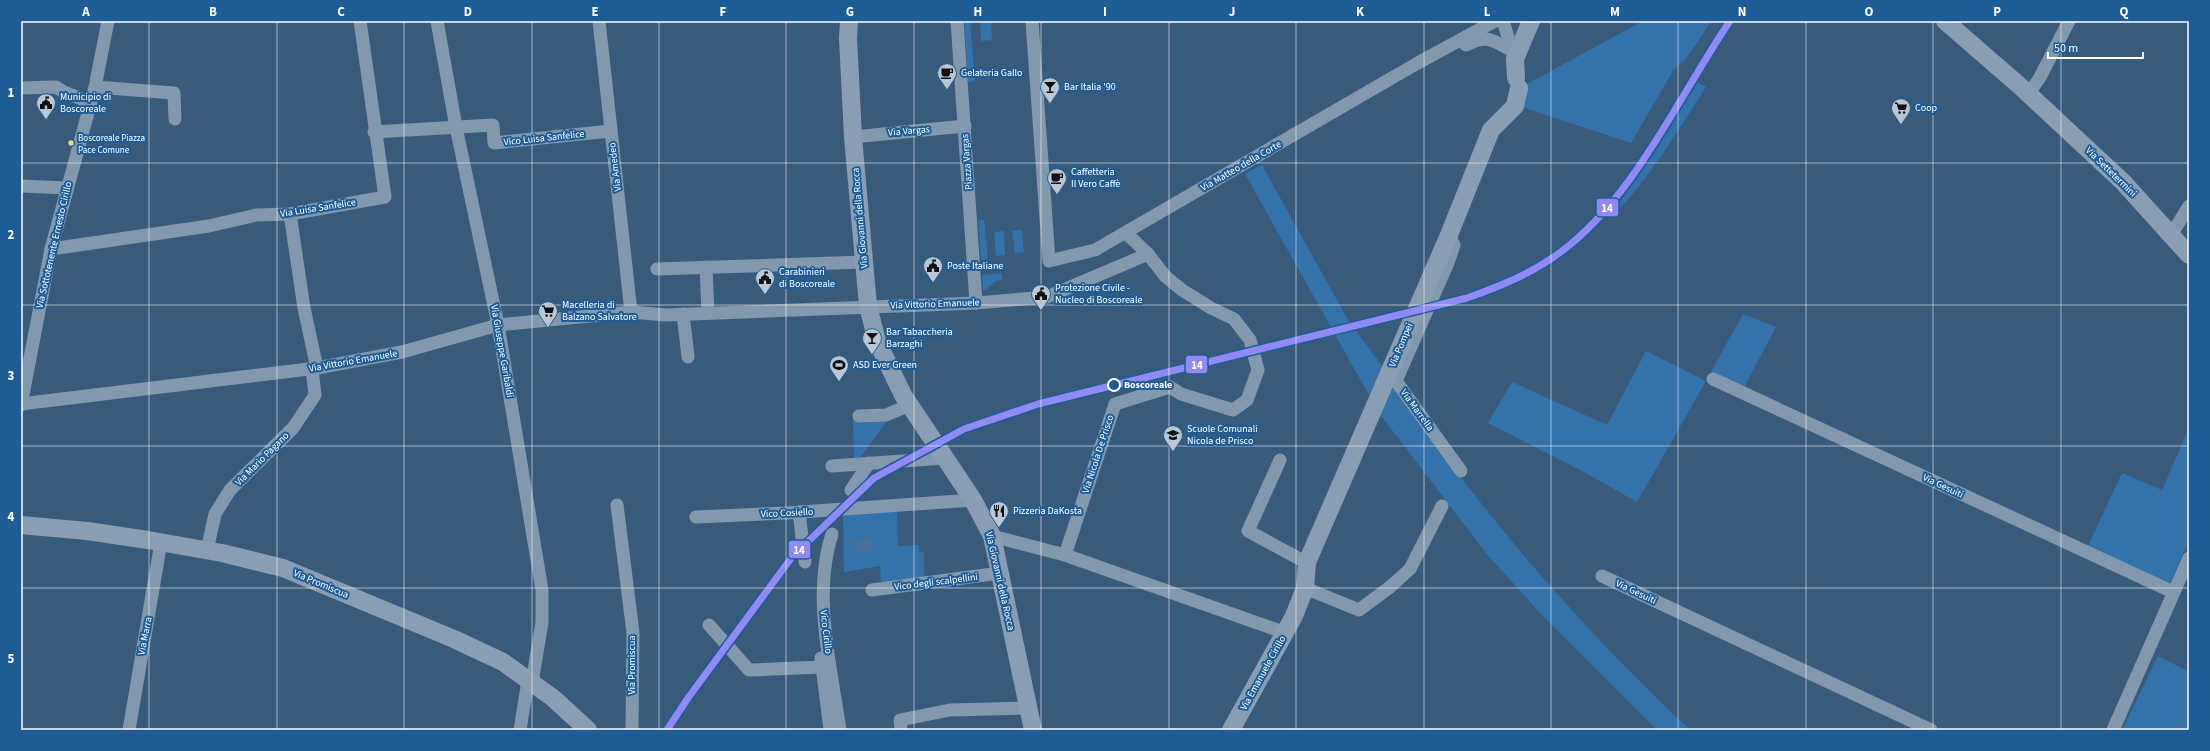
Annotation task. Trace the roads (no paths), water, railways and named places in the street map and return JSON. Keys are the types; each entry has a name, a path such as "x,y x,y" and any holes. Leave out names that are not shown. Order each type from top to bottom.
{"street":[{"name":"Via Sottotenente Ernesto Cirillo","path":"21,404 51,249 89,102 95,87 108,21"},
{"name":"Via Luisa Sanfelice","path":"51,249 209,226 256,215 290,214 385,197 374,132 360,21"},
{"name":"Via Giuseppe Garibaldi","path":"437,21 456,127 498,325 542,590 542,622 520,730"},
{"name":"Via Amedeo","path":"599,21 631,312"},
{"name":"Via Giovanni della Rocca","path":"849,21 848,38 853,137 868,306 878,341 910,405 973,500 992,536 1033,730"},
{"name":"Piazza Vargas","path":"957,21 976,303"},
{"name":"Via Matteo della Corte","path":"1032,21 1049,261 1095,250 1494,21"},
{"path":"1503,21 1513,54"},
{"name":"Via Settetermini","path":"1945,21 2028,94 2123,182 2189,255"},
{"path":"2028,94 2039,79 2069,21"},
{"name":"Via Pompei","path":"1294,616 1305,588 1307,563 1449,235 1491,130 1515,106 1518,83 1513,54 1527,24"},
{"name":"Via Matteo della Corte","path":"1422,61 1449,54 1478,39 1496,40 1513,54"},
{"path":"21,88 56,87 64,92 89,102"},
{"path":"95,87 174,93 175,119"},
{"name":"Vico Luisa Sanfelice","path":"374,132 493,124 494,143 611,131"},
{"name":"Via Vargas","path":"853,137 965,126"},
{"path":"21,186 66,188"},
{"path":"2171,235 2189,206"},
{"name":"Via Mario Pagano","path":"207,550 215,514 230,490 293,428 315,396 315,369 290,214"},
{"path":"1126,233 1148,254"},
{"name":"Via Marrella","path":"1449,235 1454,245 1448,263 1396,381 1461,471"},
{"name":"Via Vittorio Emanuele","path":"21,404 315,369 402,352 498,325 631,312 683,314 976,303 1047,297 1148,254"},
{"name":"Via Nicola De Prisco","path":"1065,555 1115,404 1170,386 1181,394 1233,410 1247,400 1258,370 1250,340 1234,319 1211,308 1182,290 1165,276 1148,254"},
{"path":"657,269 864,262"},
{"path":"706,267 708,313"},
{"path":"683,314 688,357"},
{"name":"Via Gesuiti","path":"1713,379 2173,592"},
{"path":"859,416 886,415 910,405"},
{"path":"832,466 945,458"},
{"path":"1280,460 1248,531 1307,563"},
{"path":"851,490 869,463"},
{"name":"Vico Cosiello","path":"696,517 799,512 973,500"},
{"name":"Via Promiscua","path":"617,505 633,633 632,730"},
{"path":"1305,588 1359,610 1390,587 1410,569 1442,506"},
{"path":"799,512 805,562"},
{"name":"Via Promiscua","path":"21,525 87,531 161,542 207,550 283,568 454,639 503,662 553,698 588,730"},
{"name":"Vico Cirillo","path":"832,534 825,562 822,590 824,617 840,730"},
{"path":"992,536 1065,555 1286,633"},
{"name":"Via Marra","path":"129,730 161,542"},
{"path":"2113,730 2189,558"},
{"name":"Vico degli scalpellini","path":"872,590 1000,573"},
{"name":"Via Gesuiti","path":"1602,576 1931,730"},
{"name":"Via Emanuele Cirillo","path":"1231,730 1286,633 1294,616"},
{"name":"Vico Cirillo","path":"817,624 830,730"},
{"name":"Vico Cirillo","path":"709,625 749,670 822,667"},
{"path":"901,730 900,720 950,710 1029,708"}],"place":[{"name":"Gelateria Gallo","path":"947,90"},
{"name":"Bar Italia '90","path":"1050,104"},
{"name":"Municipio di Boscoreale","path":"46,120"},
{"name":"Coop","path":"1901,125"},
{"name":"Boscoreale Piazza Pace Comune","path":"71,143"},
{"name":"Caffetteria Il Vero Caffè","path":"1057,195"},
{"name":"Poste Italiane","path":"933,283"},
{"name":"Carabinieri di Boscoreale","path":"765,295"},
{"name":"Protezione Civile - Nucleo di Boscoreale","path":"1041,311"},
{"name":"Macelleria di Balzano Salvatore","path":"548,328"},
{"name":"Bar Tabaccheria Barzaghi","path":"872,355"},
{"name":"ASD Ever Green","path":"839,382"},
{"name":"Boscoreale","path":"1114,385"},
{"name":"Scuole Comunali Nicola de Prisco","path":"1173,452"},
{"name":"Pizzeria DaKosta","path":"999,528"}]}
